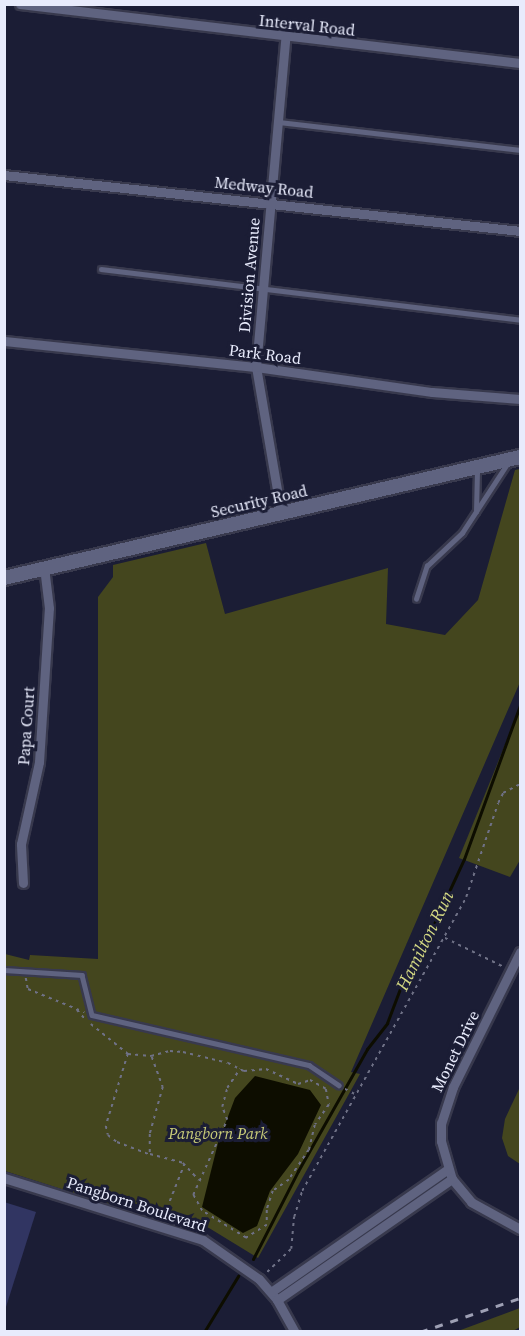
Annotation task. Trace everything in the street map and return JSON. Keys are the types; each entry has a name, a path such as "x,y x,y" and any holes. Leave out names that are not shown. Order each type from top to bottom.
{"street":[{"name":"Interval Road","path":"20,4 285,39 520,63"},
{"name":"Division Avenue","path":"281,513 256,367 285,39"},
{"name":"Medway Road","path":"4,175 520,231"},
{"name":"Park Road","path":"4,341 256,367 432,392 520,399"},
{"name":"Security Road","path":"4,578 515,458"},
{"name":"Papa Court","path":"23,883 21,844 39,762 49,608 44,570"},
{"name":"Monet Drive","path":"520,952 445,1107 441,1141 452,1179 471,1202 520,1229"},
{"path":"274,1296 448,1169"},
{"name":"Pangborn Boulevard","path":"4,1178 203,1240 259,1280 274,1296 295,1332"},
{"path":"274,1296 452,1179"}],"lane":[{"path":"277,122 520,150"},
{"path":"101,269 520,320"},
{"path":"416,599 427,566 476,515 515,458"},
{"path":"476,515 477,467"},
{"path":"4,970 82,975 92,1015 309,1065 339,1085"}],"path":[{"path":"259,1280 291,1249 294,1217 302,1191 466,897 503,793 519,784"},
{"path":"444,937 511,971"},
{"path":"27,971 28,989 92,1015"},
{"path":"77,1010 128,1054 151,1056 177,1052 240,1070 266,1069 298,1084 310,1080 326,1089 329,1105 315,1125 309,1149 289,1180 273,1191 267,1210 267,1225 256,1235 242,1237 202,1211 193,1195 227,1120 222,1107 226,1088 240,1070"},
{"path":"128,1054 106,1126 108,1135 117,1142 184,1165 200,1180"},
{"path":"150,1154 150,1134 163,1087 151,1056"},
{"path":"339,1085 357,1095"},
{"path":"164,1215 184,1165"}],"green space":[{"name":"Pangborn Park","path":"520,469 520,682 351,1072 360,1074 258,1258 209,1228 183,1218 130,1202 127,1210 5,1171 5,954 29,960 30,955 98,959 98,597 113,577 113,565 206,543 225,614 388,568 386,624 445,635 478,600 515,470"},
{"path":"520,708 520,860 510,877 459,858"},
{"path":"520,1087 520,1164 508,1156 502,1138 505,1119"},
{"path":"520,1308 520,1327 513,1331 458,1331"}],"shaded area":[{"path":"255,1076 310,1090 321,1105 298,1154 270,1191 257,1226 243,1233 202,1207 218,1143 235,1098"}],"building":[{"path":"4,1202 36,1212 6,1307 4,1307"}],"waterway":[{"name":"Hamilton Run","path":"253,1259 298,1171 367,1049 387,1023 407,970 421,952 464,859 520,705"},
{"name":"Hamilton Run","path":"204,1332 238,1276"}],"railway":[{"path":"420,1332 520,1298"}]}
